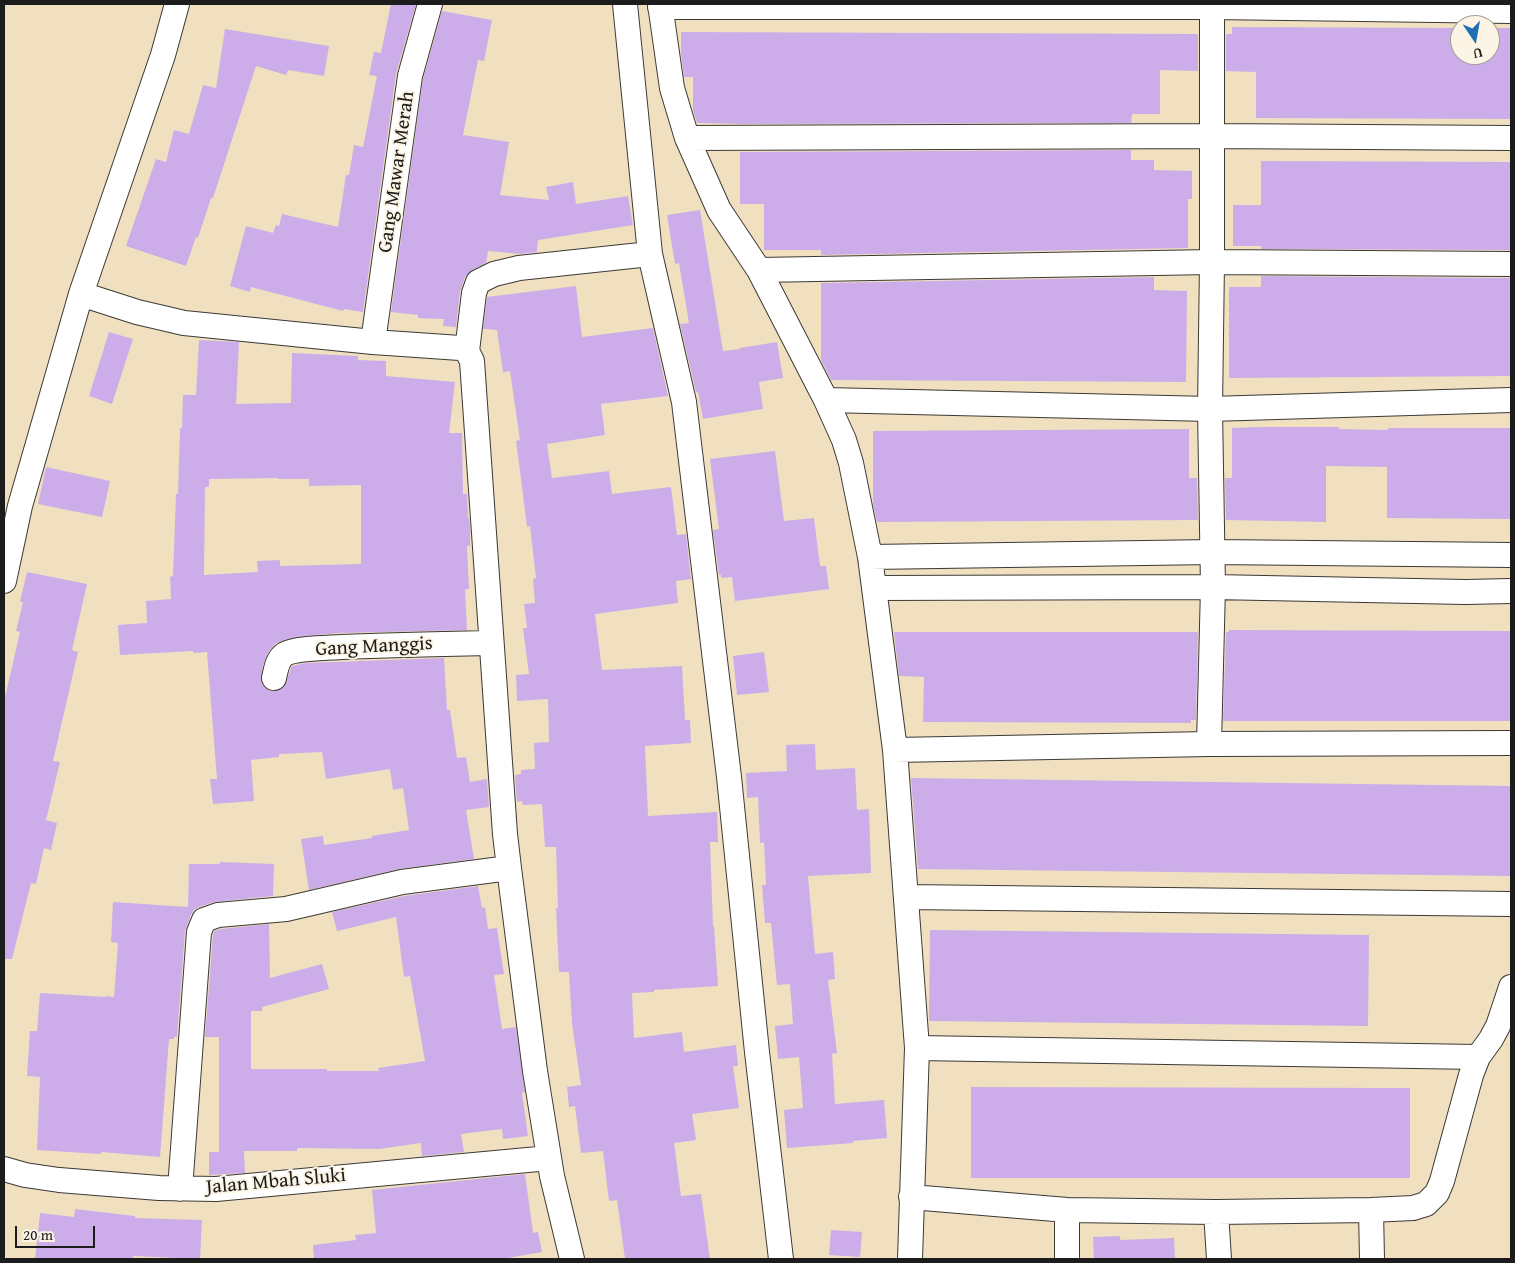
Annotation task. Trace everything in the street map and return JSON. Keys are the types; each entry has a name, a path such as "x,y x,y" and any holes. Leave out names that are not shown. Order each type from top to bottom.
{"street":[{"path":"4,581 20,506 81,294 163,55 177,4"},
{"name":"Gang Mawar Merah","path":"373,342 410,76 430,4"},
{"path":"625,4 650,254 684,402 729,777 757,1052 781,1259"},
{"path":"910,1259 917,1048 895,750 870,557 851,463 844,440 826,400 759,270 719,210 687,138 672,88 660,5 1212,5 1511,11"},
{"path":"1209,744 1213,587 1210,409 1212,5"},
{"path":"687,138 1211,136 1511,138"},
{"path":"572,1259 549,1158 535,1071 509,868 491,643 472,361 468,352 474,293 478,282 494,274 519,268 650,254"},
{"path":"759,270 1212,262 1511,264"},
{"path":"81,294 137,312 184,323 373,342 460,348 468,352"},
{"path":"826,400 1210,409 1511,400"},
{"path":"870,557 1213,552 1511,555"},
{"path":"1466,555 1466,592"},
{"path":"875,588 1213,587 1466,592 1511,591"},
{"name":"Gang Manggis","path":"274,678 278,661 284,654 297,651 386,645 491,643"},
{"path":"895,750 1209,744 1511,743"},
{"path":"180,1189 199,932 204,920 218,916 286,909 402,882 509,868"},
{"path":"906,897 1511,904"},
{"path":"911,1197 1066,1210 1216,1212 1371,1210 1413,1208 1426,1204 1437,1192 1442,1181 1471,1075 1478,1057 1498,1026 1511,987"},
{"path":"917,1048 1478,1057"},
{"name":"Jalan Mbah Sluki","path":"4,1169 25,1175 59,1180 180,1189 216,1189 549,1158"},
{"path":"1066,1210 1067,1259"},
{"path":"1371,1210 1372,1259"},
{"path":"1216,1212 1219,1259"}],"building":[{"path":"391,4 416,4 396,74 363,312 344,309 343,311 251,287 250,292 230,286 246,226 273,233 276,225 279,226 282,214 338,227 346,175 349,175 354,145 363,147 377,76 369,75 374,52 381,53"},
{"path":"442,11 492,20 484,61 478,60 463,135 509,142 500,195 549,200 546,187 573,182 576,204 628,196 633,225 538,240 537,252 520,254 488,251 486,263 472,270 465,277 460,291 456,327 443,326 444,319 418,318 418,315 391,312 423,79"},
{"path":"1232,27 1450,28 1450,65 1500,65 1500,28 1511,28 1511,119 1256,118 1256,72 1226,71 1226,34 1232,34"},
{"path":"225,29 329,46 324,76 288,70 286,75 256,66 213,198 211,198 198,238 196,237 186,266 126,246 156,159 166,162 174,130 189,134 203,85 216,88"},
{"path":"681,32 1198,34 1198,71 1160,70 1160,114 1132,114 1131,123 697,123 693,110 693,77 684,77"},
{"path":"1131,150 1131,160 1154,160 1154,170 1192,171 1192,199 1188,199 1188,248 821,255 821,250 764,250 764,204 740,204 740,152"},
{"path":"1261,161 1511,162 1511,250 1261,249 1261,246 1233,246 1233,205 1261,205"},
{"path":"700,210 723,351 777,342 783,378 759,382 763,409 703,419 680,324 689,323 679,263 675,264 667,215"},
{"path":"1261,276 1511,278 1511,376 1229,378 1229,287 1261,287"},
{"path":"1154,277 1154,290 1187,291 1186,382 831,380 821,360 821,283"},
{"path":"576,286 582,337 653,328 668,396 601,404 605,435 547,444 552,478 609,471 612,494 671,487 677,535 686,534 691,579 676,581 678,603 595,614 602,670 682,666 685,720 690,720 691,743 645,746 648,816 717,812 718,842 710,842 713,926 718,986 632,993 634,1038 682,1032 684,1052 736,1045 738,1066 733,1066 739,1108 692,1114 696,1140 674,1143 681,1196 701,1194 710,1259 625,1259 617,1200 609,1201 603,1151 581,1153 575,1106 569,1107 567,1087 581,1085 572,1024 569,972 559,972 556,847 545,847 542,804 523,805 522,801 517,802 515,775 521,774 521,770 535,769 534,743 549,742 548,699 517,701 516,675 529,674 523,628 527,628 524,604 535,603 533,579 536,578 530,526 527,527 516,441 520,440 510,371 503,372 497,330 483,329 487,297"},
{"path":"109,332 133,339 112,404 89,396"},
{"path":"199,340 239,342 236,404 291,403 292,353 358,356 358,360 386,361 386,376 455,382 449,433 462,433 463,494 467,494 470,530 470,546 467,546 469,589 465,589 467,630 341,633 287,639 276,643 268,652 263,665 261,682 265,688 271,691 278,691 284,687 292,666 306,663 444,658 447,710 450,710 457,758 466,757 470,782 487,779 489,807 466,810 474,859 399,869 309,890 301,839 323,836 324,845 409,830 403,788 393,790 390,769 326,779 322,752 279,754 279,757 251,760 254,801 213,804 210,779 217,779 207,652 120,655 118,625 147,623 146,601 171,599 170,577 173,576 176,494 178,494 183,395 196,395","holes":["209,479 309,479 309,486 361,485 361,564 280,566 280,560 257,561 258,572 204,575 205,487 209,487"]},
{"path":"1339,427 1339,429 1388,430 1388,428 1511,428 1511,519 1387,518 1387,467 1326,466 1326,522 1226,520 1225,478 1232,478 1232,428"},
{"path":"1189,429 1189,478 1197,478 1198,520 877,522 873,505 873,431"},
{"path":"775,451 784,521 814,518 820,566 826,566 829,589 735,601 732,577 721,578 721,575 719,575 713,530 719,529 710,459"},
{"path":"46,467 110,481 102,517 38,504"},
{"path":"27,572 87,584 72,650 78,652 53,761 60,762 46,820 57,823 51,850 44,848 36,884 31,883 12,959 4,959 4,702 20,632 16,631 23,602 20,602"},
{"path":"1229,630 1511,631 1511,721 1223,721 1226,632 1229,632"},
{"path":"894,632 1198,632 1196,720 1191,720 1191,723 923,722 924,677 899,676"},
{"path":"764,652 769,692 737,695 733,656"},
{"path":"815,744 816,770 855,768 857,810 869,809 871,873 808,876 815,954 833,952 835,979 828,980 837,1053 832,1054 835,1104 884,1100 887,1138 853,1141 853,1143 787,1148 784,1110 803,1108 799,1057 778,1059 775,1026 793,1024 790,984 777,985 771,923 765,923 762,885 766,885 764,842 760,843 758,797 747,798 746,773 787,771 786,745"},
{"path":"911,778 1511,786 1511,876 918,869"},
{"path":"220,862 274,864 273,896 214,902 199,907 191,915 185,931 177,1037 169,1039 160,1157 101,1152 101,1154 37,1150 40,1077 27,1076 30,1031 37,1031 40,993 114,997 118,943 111,942 113,902 188,907 189,864 220,864"},
{"path":"478,886 482,908 485,907 488,929 497,928 504,974 494,975 502,1029 516,1027 525,1092 522,1093 528,1136 503,1139 502,1129 461,1134 464,1152 422,1156 421,1143 379,1149 297,1148 297,1151 244,1151 245,1173 209,1175 209,1152 219,1152 219,1037 205,1037 214,931 269,924 270,978 322,964 329,989 262,1007 262,1011 251,1011 251,1069 379,1071 378,1068 425,1061 410,976 404,977 396,917 337,931 332,912 404,896"},
{"path":"930,930 1369,935 1368,1026 929,1021"},
{"path":"971,1087 1410,1088 1410,1178 971,1178"},
{"path":"525,1174 533,1233 538,1232 542,1252 502,1259 314,1259 313,1245 356,1240 355,1235 376,1233 372,1190"},
{"path":"75,1209 135,1216 135,1218 202,1220 200,1259 133,1256 133,1259 35,1259 40,1213 74,1217"},
{"path":"831,1230 862,1232 860,1257 829,1255"},
{"path":"1120,1236 1120,1240 1174,1238 1175,1259 1094,1259 1093,1237"}]}
